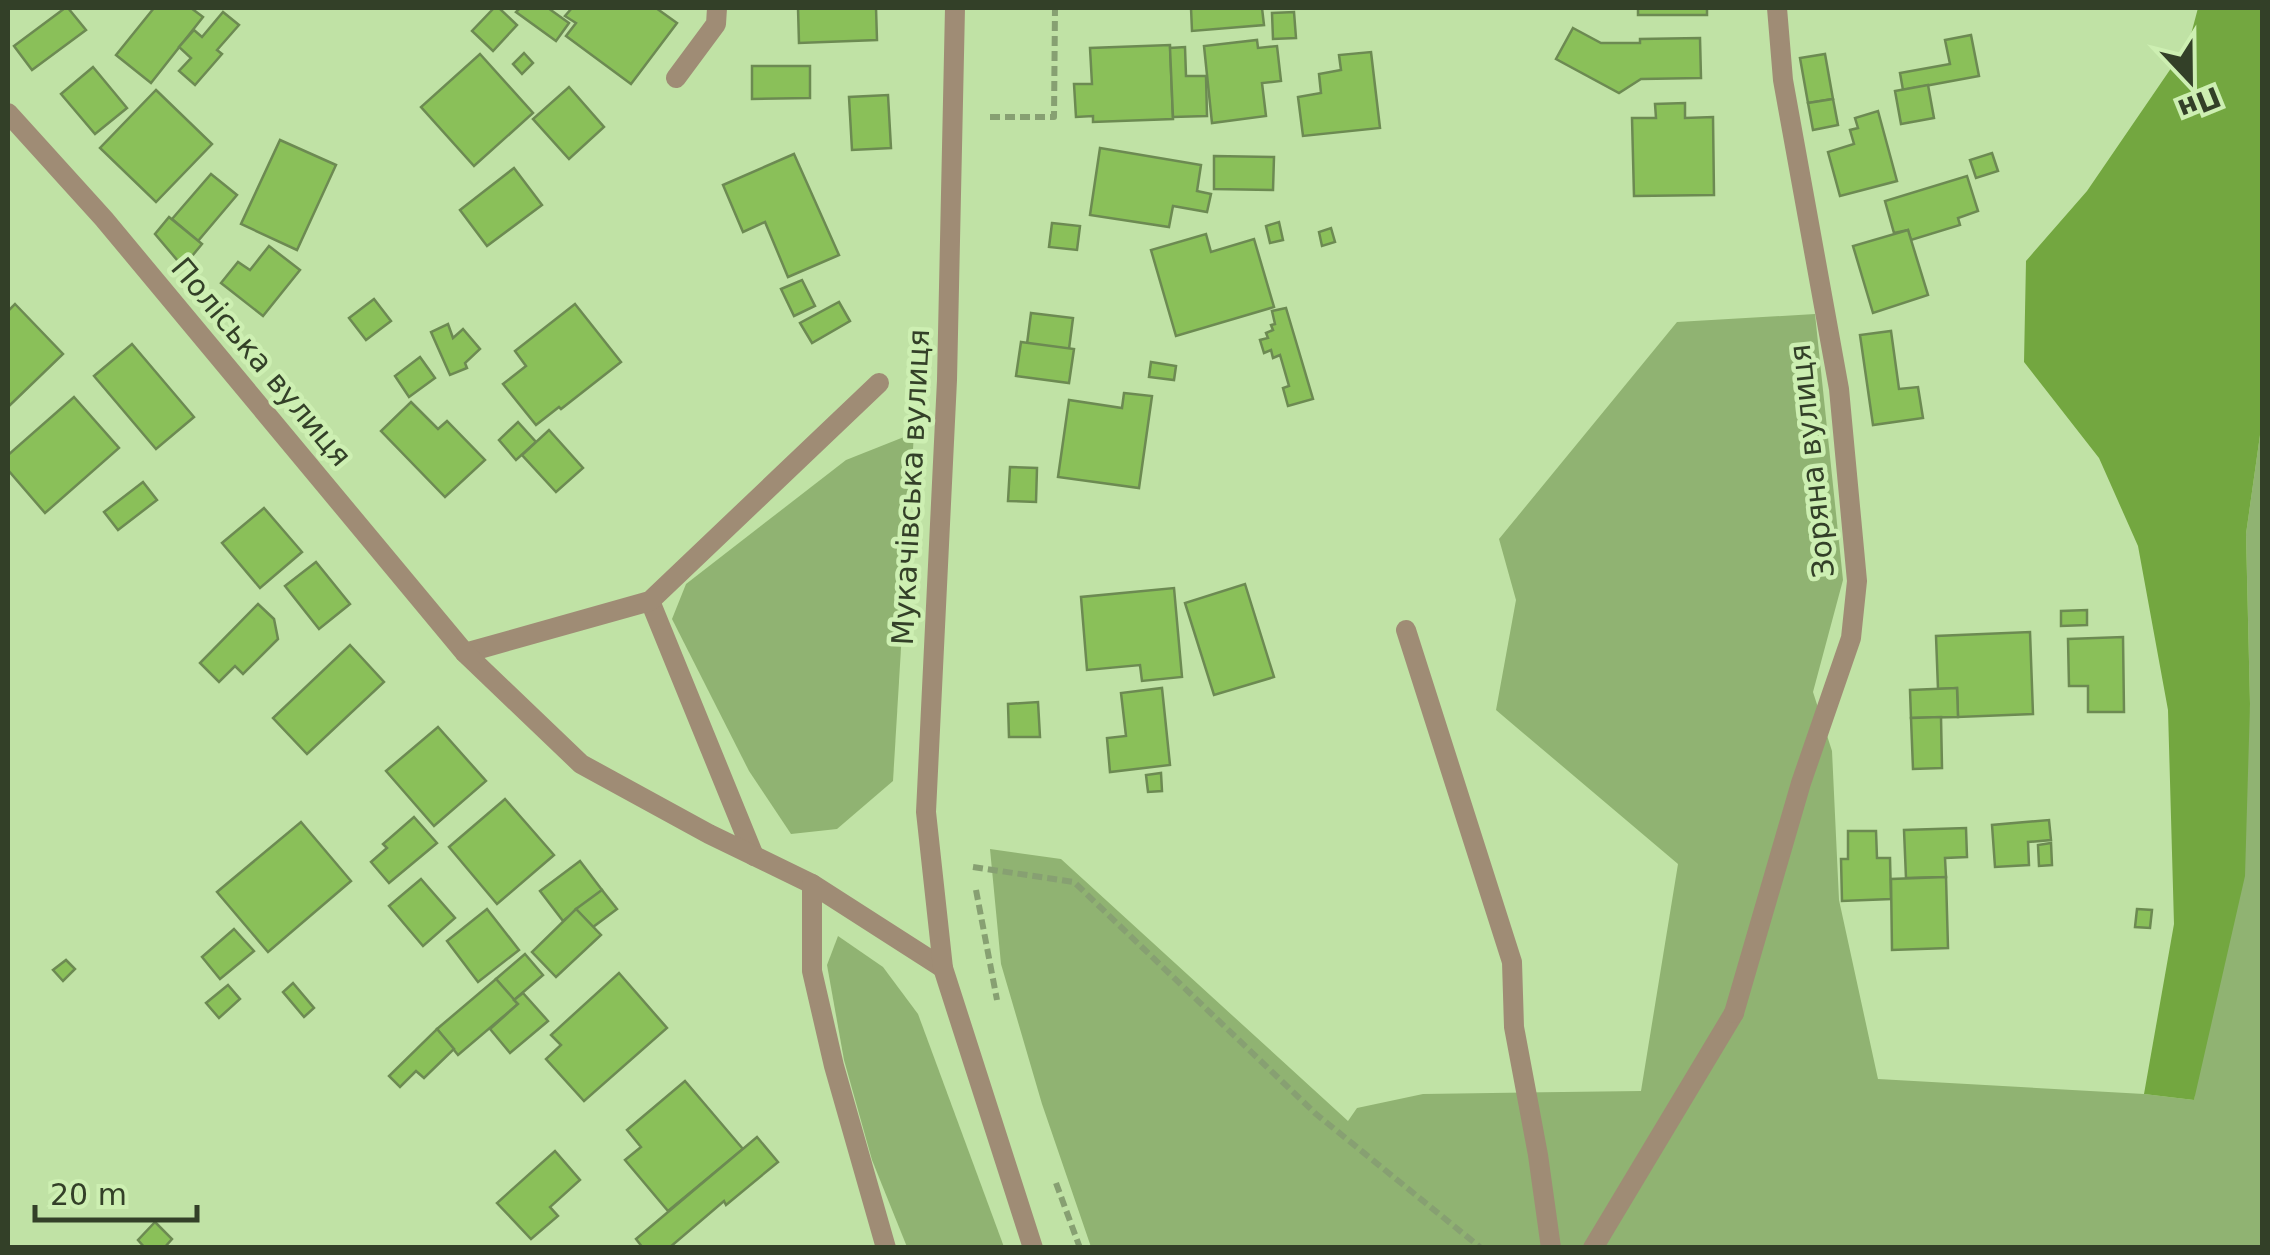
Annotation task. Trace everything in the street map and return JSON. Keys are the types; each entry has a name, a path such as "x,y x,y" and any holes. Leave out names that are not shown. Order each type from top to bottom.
{"street":[{"path":"676,78 716,24 718,8"},
{"name":"Мукачівська вулиця","path":"954,8 947,380 926,812 943,968 1033,1248"},
{"name":"Зоряна вулиця","path":"1593,1248 1734,1013 1801,784 1851,638 1857,582 1839,388 1783,80 1777,8"},
{"name":"Поліська вулиця","path":"8,113 104,219 465,653"},
{"path":"465,653 650,601 879,383"},
{"path":"650,601 754,856"},
{"path":"1406,630 1512,962 1514,1027 1552,1248"},
{"path":"465,653 581,764 709,834 812,884 943,968"},
{"path":"812,884 812,971 834,1066 886,1248"}],"path":[{"path":"970,850 972,867 1074,882 1316,1114 1481,1248"},
{"path":"976,886 997,1001"},
{"path":"1054,1178 1080,1248"}],"green space":[{"path":"2198,8 2262,8 2262,421 2246,534 2250,704 2245,876 2194,1100 2144,1094 2174,924 2168,710 2138,546 2099,458 2024,362 2026,261 2087,191 2189,42"},
{"path":"1815,314 1843,580 1813,692 1832,751 1839,900 1878,1079 2194,1100 2250,704 2246,534 2262,421 2262,1247 1091,1247 1042,1104 1001,964 990,849 1061,859 1348,1121 1357,1108 1423,1094 1641,1091 1678,864 1496,710 1516,600 1499,539 1677,322"},
{"path":"914,433 893,781 837,829 791,834 749,771 672,619 686,584 846,460"},
{"path":"838,936 883,967 918,1014 1004,1247 907,1247 872,1160 844,1060 827,965"}],"building":[{"path":"65,8 86,30 32,70 14,46"},
{"path":"154,8 191,8 203,17 151,83 116,55"},
{"path":"494,8 517,25 493,51 472,31"},
{"path":"520,8 548,8 569,23 556,41 516,12"},
{"path":"572,8 656,8 677,23 631,84 566,36 576,23 565,16"},
{"path":"798,8 876,8 877,40 799,43"},
{"path":"1191,8 1262,8 1264,25 1192,31"},
{"path":"1638,8 1707,8 1707,15 1638,15"},
{"path":"223,12 239,25 217,50 222,54 195,85 179,71 191,58 179,47 194,30 202,37"},
{"path":"1294,12 1296,38 1273,39 1272,13"},
{"path":"1573,28 1601,43 1700,38 1701,78 1641,79 1619,93 1556,59"},
{"path":"1971,35 1979,76 1903,90 1900,73 1950,64 1945,40"},
{"path":"1257,40 1258,48 1277,46 1281,81 1262,83 1266,116 1212,123 1204,46"},
{"path":"1170,45 1173,119 1093,122 1093,116 1076,117 1074,84 1092,84 1090,48"},
{"path":"1185,47 1186,76 1206,76 1207,116 1173,117 1170,48"},
{"path":"1371,52 1380,128 1303,136 1298,97 1321,93 1319,74 1341,70 1339,55"},
{"path":"524,53 533,63 522,74 513,64"},
{"path":"480,54 533,113 474,166 421,107"},
{"path":"1825,54 1833,99 1808,103 1800,58"},
{"path":"752,66 810,66 810,98 752,99"},
{"path":"93,67 127,108 95,134 61,94"},
{"path":"1928,85 1934,118 1901,124 1895,91"},
{"path":"569,87 604,127 569,159 533,119"},
{"path":"156,90 212,144 156,202 100,148"},
{"path":"888,95 891,148 852,150 849,97"},
{"path":"1833,99 1838,125 1813,130 1808,103"},
{"path":"1685,103 1685,118 1713,117 1714,195 1634,196 1632,118 1656,118 1655,104"},
{"path":"1878,111 1897,181 1840,196 1828,152 1854,144 1850,130 1858,128 1855,118"},
{"path":"280,140 336,165 297,250 241,224"},
{"path":"1100,148 1201,165 1197,191 1211,194 1207,212 1173,206 1169,227 1090,215"},
{"path":"1992,153 1998,171 1976,178 1970,160"},
{"path":"794,154 839,255 788,277 765,222 743,232 723,185"},
{"path":"1214,156 1274,157 1273,190 1214,189"},
{"path":"514,168 542,205 487,246 460,210"},
{"path":"211,174 237,195 198,241 172,219"},
{"path":"1967,176 1978,211 1958,218 1960,225 1911,240 1908,230 1894,233 1885,201"},
{"path":"169,217 202,244 183,267 155,234"},
{"path":"1279,222 1283,240 1270,243 1266,226"},
{"path":"1052,223 1080,226 1077,250 1049,247"},
{"path":"1331,228 1335,242 1322,246 1319,232"},
{"path":"1908,230 1928,295 1873,313 1853,246"},
{"path":"1206,234 1211,252 1254,239 1274,307 1176,336 1151,250"},
{"path":"269,246 300,270 263,316 221,283 238,262 250,270"},
{"path":"802,280 815,306 794,316 781,289"},
{"path":"374,299 391,321 366,340 349,318"},
{"path":"839,302 850,321 812,343 800,323"},
{"path":"15,304 63,354 8,407 8,311"},
{"path":"575,304 621,362 536,425 503,384 526,366 515,351"},
{"path":"1286,308 1313,399 1288,406 1283,388 1289,386 1280,355 1273,358 1271,350 1264,353 1260,340 1268,338 1266,333 1273,330 1272,311"},
{"path":"1031,313 1073,318 1069,349 1027,344"},
{"path":"448,324 453,338 463,329 480,349 465,363 467,368 450,375 431,332"},
{"path":"1891,331 1899,389 1918,387 1923,418 1873,425 1860,335"},
{"path":"1021,342 1074,349 1069,383 1016,376"},
{"path":"132,344 194,417 156,449 94,376"},
{"path":"420,357 435,378 409,397 395,376"},
{"path":"1151,362 1176,366 1174,380 1149,377"},
{"path":"1124,393 1152,396 1139,488 1058,477 1069,400 1122,408"},
{"path":"74,397 119,448 45,513 8,470 8,455"},
{"path":"411,402 438,429 447,421 485,460 445,497 381,431"},
{"path":"518,422 536,442 516,460 499,440"},
{"path":"549,430 583,468 556,492 522,455"},
{"path":"1010,467 1037,468 1036,502 1008,501"},
{"path":"143,482 157,500 118,530 104,512"},
{"path":"264,508 302,552 260,588 222,543"},
{"path":"316,562 350,604 319,629 285,586"},
{"path":"1245,584 1274,677 1214,695 1185,603"},
{"path":"1174,588 1182,677 1142,681 1140,665 1087,670 1081,597"},
{"path":"258,604 274,619 278,639 243,674 235,666 219,682 200,663"},
{"path":"2087,610 2087,625 2061,626 2061,611"},
{"path":"2030,632 2033,714 1958,717 1957,688 1938,689 1936,636"},
{"path":"2123,637 2124,712 2088,712 2088,686 2069,686 2068,639"},
{"path":"350,645 384,682 307,754 273,718"},
{"path":"1162,688 1170,765 1110,772 1107,738 1126,736 1121,693"},
{"path":"1957,688 1958,717 1911,718 1910,690"},
{"path":"1038,702 1040,737 1009,737 1008,704"},
{"path":"1941,717 1942,768 1913,769 1911,718"},
{"path":"438,727 486,781 434,826 386,771"},
{"path":"1161,773 1162,791 1148,792 1146,775"},
{"path":"505,799 554,855 497,904 449,847"},
{"path":"414,817 437,843 389,883 371,862 387,848 383,844"},
{"path":"2049,820 2051,840 2028,842 2029,865 1995,867 1992,825"},
{"path":"301,822 351,881 268,952 217,892"},
{"path":"1966,828 1967,857 1945,858 1946,877 1906,878 1904,830"},
{"path":"1848,831 1876,831 1877,858 1890,858 1891,899 1842,901 1841,859 1848,859"},
{"path":"2051,843 2052,865 2039,866 2038,845"},
{"path":"580,861 602,890 563,921 540,891"},
{"path":"1946,877 1948,948 1892,950 1891,879"},
{"path":"421,879 455,918 423,946 389,906"},
{"path":"602,890 617,909 593,927 576,909"},
{"path":"487,909 519,950 478,982 447,941"},
{"path":"576,909 601,935 556,977 532,952"},
{"path":"2137,909 2152,910 2150,928 2135,927"},
{"path":"234,929 254,951 220,979 202,957"},
{"path":"525,954 543,975 514,1000 496,979"},
{"path":"66,960 75,969 63,981 53,970"},
{"path":"619,973 667,1028 584,1101 546,1059 561,1045 551,1035"},
{"path":"496,979 518,1004 458,1055 437,1029"},
{"path":"293,983 314,1008 304,1017 283,992"},
{"path":"228,985 240,999 219,1018 206,1003"},
{"path":"523,993 548,1021 510,1053 490,1029 518,1004 514,1000"},
{"path":"437,1029 454,1049 424,1078 416,1071 400,1087 389,1076"},
{"path":"685,1081 743,1149 668,1211 625,1160 641,1147 627,1130"},
{"path":"757,1137 778,1162 669,1248 643,1248 636,1239"},
{"path":"555,1151 580,1180 550,1207 558,1216 531,1239 497,1203"},
{"path":"155,1222 172,1239 164,1248 145,1248 138,1240"}]}
